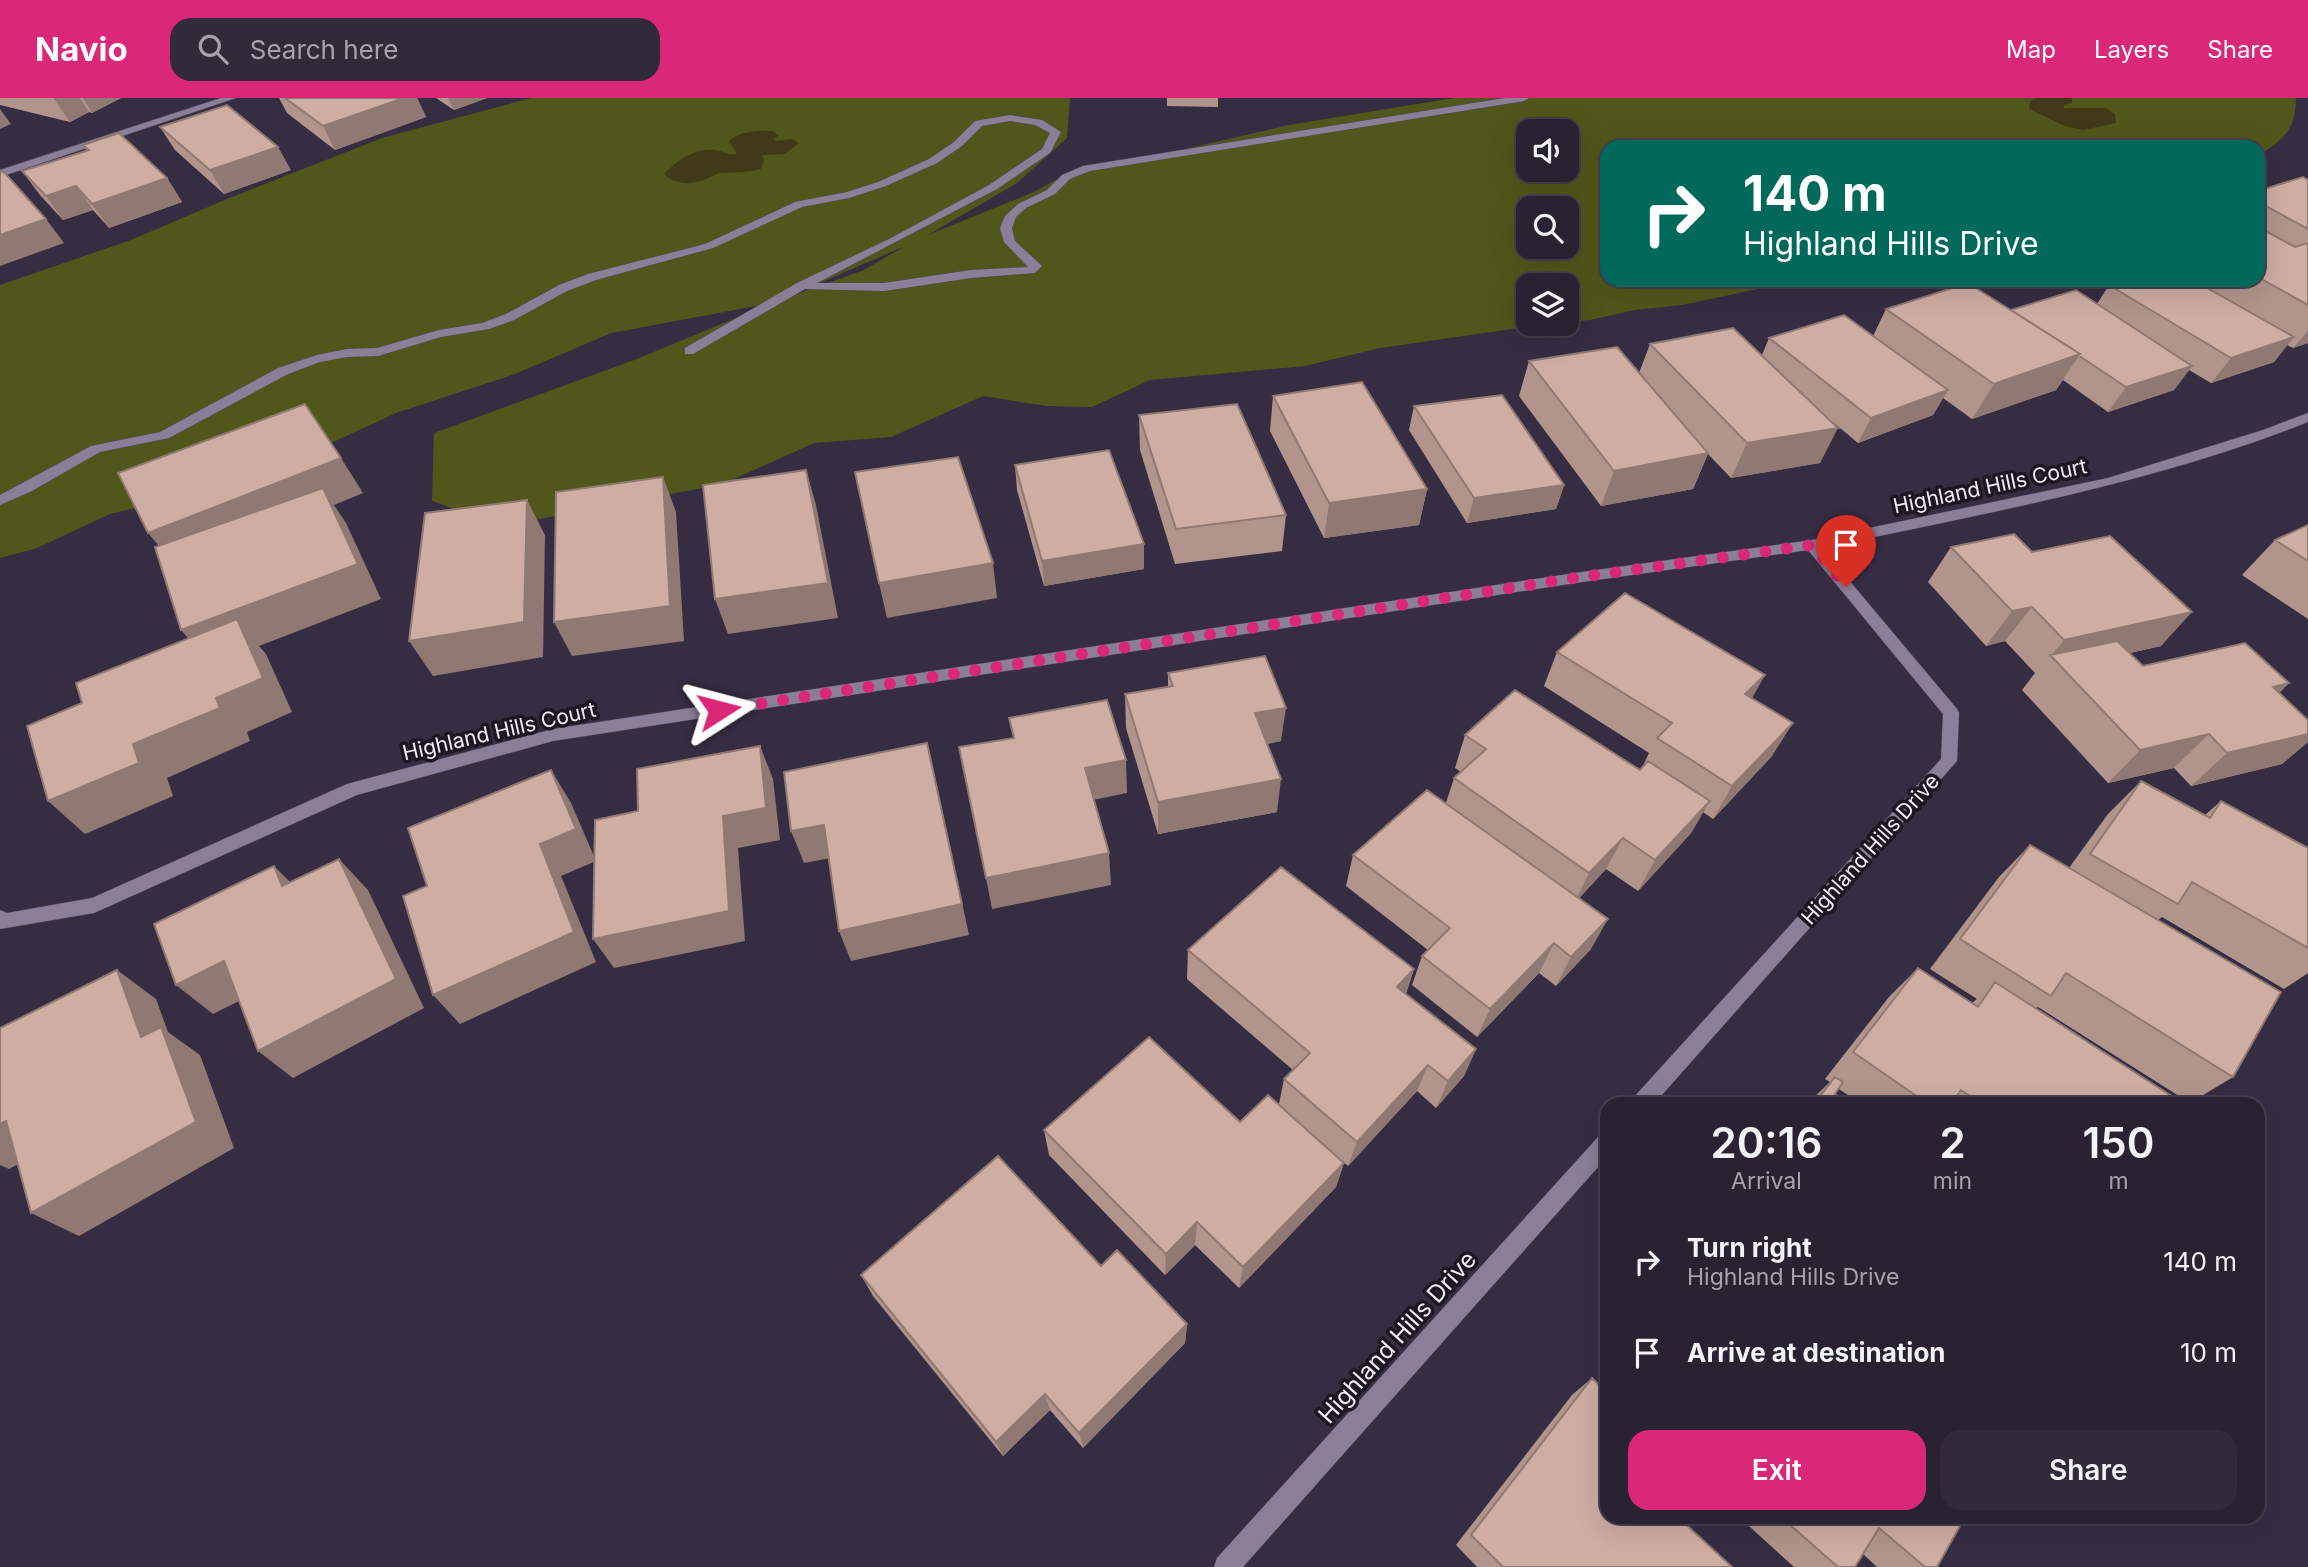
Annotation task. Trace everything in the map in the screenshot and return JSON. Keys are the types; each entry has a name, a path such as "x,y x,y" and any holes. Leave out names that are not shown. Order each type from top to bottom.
{"street":[{"path":"0,174 231,98"},
{"path":"801,286 884,287 971,274 1031,270 1036,266 1010,242 1006,228 1011,216 1022,206 1051,192 1066,177 1087,169 1524,98"},
{"path":"0,500 96,449 164,435 284,371 317,359 347,353 378,352 439,334 485,326 592,277 709,246 799,204 849,195 882,184 933,161 958,144 979,123 1010,118 1038,122 1056,132 1046,151 993,187 895,240 801,286 689,351"},
{"name":"Highland Hills Court","path":"0,918 4,922 94,905 353,789 553,735 1575,578 1812,545 2110,482 2268,433 2308,417"},
{"name":"Highland Hills Drive","path":"1647,1097 1949,761 1951,713 1812,545"},
{"name":"Highland Hills Drive","path":"1226,1567 1600,1150"}],"green space":[{"path":"531,98 1070,98 1067,138 1017,183 928,235 1034,192 1070,172 1155,156 1289,125 1454,98 2296,98 2290,127 2281,139 2265,151 2265,140 1600,140 1600,287 1767,287 1682,305 1634,310 1579,321 1579,273 1516,273 1516,328 1380,348 1305,366 1150,380 1092,407 1047,406 983,396 891,437 814,443 723,484 503,526 432,501 434,433 637,359 772,303 611,333 515,374 396,413 249,481 110,514 37,548 0,558 0,285 131,240 382,138","holes":["905,246 864,270 792,296"]}],"sand":[{"path":"2034,98 2072,98 2072,103 2064,105 2064,108 2106,108 2115,114 2116,123 2083,130 2065,126 2029,109"},
{"path":"773,131 779,136 774,139 776,141 792,139 799,143 785,154 762,155 764,161 761,169 720,173 689,183 678,182 664,174 681,160 700,151 715,150 737,154 729,141 738,135"}],"building":[{"path":"285,98 404,98 323,126"},
{"path":"227,105 278,147 210,170 160,127"},
{"path":"119,133 167,178 92,204 76,186 46,196 22,171 89,150 83,145"},
{"path":"3,171 46,219 0,235 0,172"},
{"path":"2303,177 2308,180 2308,229 2265,206 2265,189"},
{"path":"2265,231 2295,247 2308,243 2308,305 2265,281"},
{"path":"1955,287 1974,287 2080,354 1994,384 1886,309"},
{"path":"2112,287 2205,287 2294,337 2231,358"},
{"path":"2076,290 2192,366 2126,387 2011,310"},
{"path":"1844,315 1948,390 1871,418 1769,338"},
{"path":"1733,328 1838,428 1747,443 1650,344"},
{"path":"1617,347 1708,453 1614,471 1529,361"},
{"path":"1362,382 1427,489 1329,503 1273,396"},
{"path":"1502,395 1564,485 1474,498 1414,406"},
{"path":"305,404 341,458 148,533 118,473"},
{"path":"1237,404 1286,515 1176,529 1139,415"},
{"path":"1109,450 1144,544 1042,561 1015,465"},
{"path":"958,457 993,563 879,583 855,472"},
{"path":"806,470 828,583 715,599 703,485"},
{"path":"663,477 670,606 554,622 556,492"},
{"path":"323,488 358,564 181,630 155,547"},
{"path":"527,500 524,622 409,641 425,513"},
{"path":"2308,525 2308,561 2275,540"},
{"path":"2014,534 2032,552 2110,536 2192,612 2064,640 2032,607 2012,611 1951,547"},
{"path":"1625,593 1765,675 1745,694 1793,723 1732,786 1657,738 1672,723 1557,652"},
{"path":"237,619 263,678 216,698 220,708 133,744 139,763 48,801 27,726 82,703 76,683"},
{"path":"2117,641 2143,666 2245,643 2289,683 2273,687 2308,720 2308,734 2227,753 2209,734 2140,750 2050,655"},
{"path":"1265,656 1286,708 1255,713 1281,779 1158,802 1125,694 1173,686 1168,673"},
{"path":"1515,690 1640,770 1648,761 1710,801 1655,860 1623,838 1589,873 1454,778 1486,749 1465,735"},
{"path":"1107,700 1126,760 1085,768 1109,853 986,878 959,747 1014,738 1009,718"},
{"path":"927,743 962,904 839,931 824,825 791,831 784,772"},
{"path":"760,746 766,808 723,816 729,911 593,939 595,820 638,811 637,769"},
{"path":"551,770 576,829 540,844 574,932 433,995 403,896 427,886 408,828"},
{"path":"2141,781 2210,818 2221,801 2308,848 2308,948 2192,882 2178,904 2090,854"},
{"path":"1427,790 1608,919 1571,957 1554,943 1490,1009 1422,956 1450,928 1353,855"},
{"path":"2030,845 2281,992 2233,1077 2066,973 2051,996 1960,939"},
{"path":"339,859 396,979 258,1051 224,961 176,985 154,924 274,866 282,886"},
{"path":"1281,867 1414,969 1397,987 1476,1049 1448,1081 1428,1065 1357,1142 1284,1079 1310,1053 1188,950"},
{"path":"1918,968 1978,1007 1995,982 2173,1097 1972,1097 1961,1090 1956,1097 1918,1097 1853,1052"},
{"path":"117,970 141,1037 161,1027 196,1122 31,1213 6,1121 0,1124 0,1028"},
{"path":"1149,1037 1240,1122 1268,1095 1344,1163 1243,1267 1197,1222 1166,1254 1044,1130"},
{"path":"1835,1077 1843,1082 1835,1094 1839,1097 1819,1097"},
{"path":"998,1156 1101,1266 1117,1250 1187,1324 1079,1433 1045,1394 996,1442 861,1275"},
{"path":"1592,1378 1600,1386 1600,1524 1686,1524 1732,1567 1503,1567 1471,1535"},
{"path":"1789,1524 1961,1524 1937,1567 1925,1567 1879,1528 1855,1567 1838,1567"}],"route":[{"path":"719,710 1575,578 1812,545 1846,587"}]}
